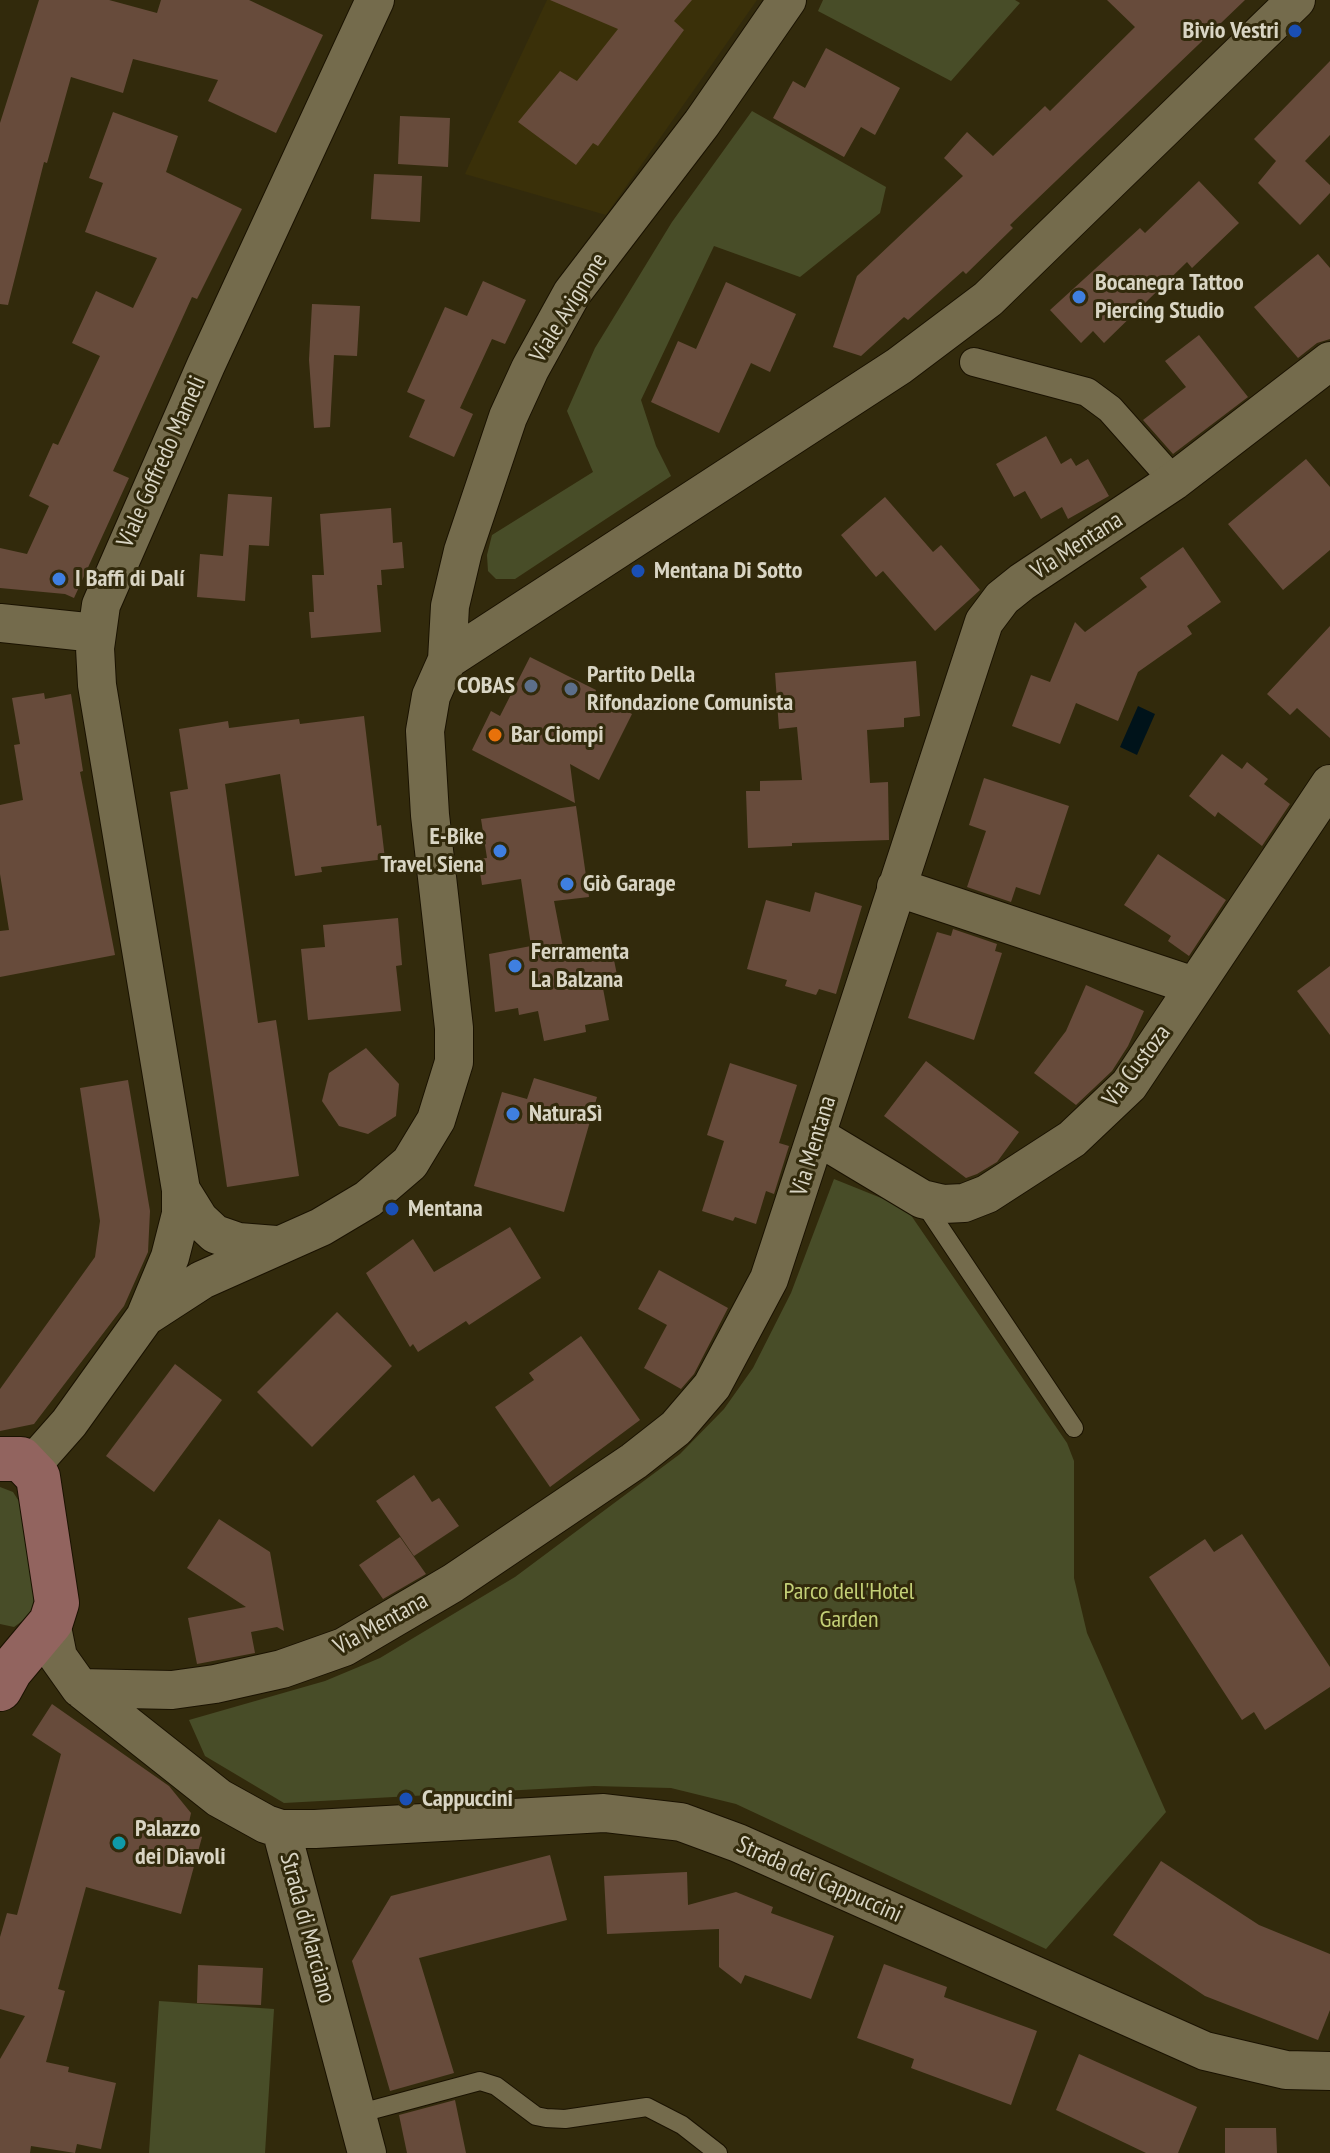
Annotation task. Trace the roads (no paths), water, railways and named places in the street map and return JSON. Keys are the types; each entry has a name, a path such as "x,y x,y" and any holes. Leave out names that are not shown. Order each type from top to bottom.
{"main road":[{"path":"0,1689 57,1591 45,1503 38,1477 15,1463"}],"street":[{"name":"Viale Goffredo Mameli","path":"15,1463 69,1423 145,1317 176,1239 181,1190 99,706 96,633 101,605 116,566 375,0"},
{"name":"Viale Avignone","path":"447,660 455,579 473,516 508,417 548,334 572,293 702,123 787,0"},
{"path":"145,1317 202,1280 339,1218 396,1176 424,1143 451,1078 454,1028 425,750 431,696 447,660 899,366 988,299 1296,0"},
{"name":"Via Mentana","path":"80,1688 172,1690 215,1684 316,1659 372,1632 453,1583 646,1453 694,1409 753,1314 792,1215 976,637 993,607 1022,582 1174,481 1330,361"},
{"path":"974,362 1087,392 1110,409 1174,481"},
{"path":"0,623 96,633"},
{"name":"Via Custoza","path":"817,1136 922,1199 956,1204 976,1200 1072,1139 1117,1099 1330,784"},
{"path":"896,887 1194,986"},
{"name":"Viale Goffredo Mameli","path":"181,1190 199,1219 215,1234 238,1242 276,1245"},
{"name":"Strada di Marciano","path":"30,1633 58,1657 80,1688 219,1798 250,1818 281,1829 367,2153"},
{"name":"Strada dei Cappuccini","path":"281,1829 604,1813 670,1820 738,1843 1205,2051 1286,2070 1330,2071"},
{"path":"348,2153 357,2114"}],"lane":[{"path":"922,1199 1074,1428"},
{"path":"357,2114 480,2081 496,2086 536,2116 546,2118 565,2119 647,2107 682,2125 718,2153"}],"place":[{"name":"Bivio Vestri","path":"1295,31"},
{"name":"Bocanegra Tattoo Piercing Studio","path":"1079,297"},
{"name":"Mentana Di Sotto","path":"638,571"},
{"name":"I Baffi di Dalí","path":"59,579"},
{"name":"COBAS","path":"531,686"},
{"name":"Partito Della Rifondazione Comunista","path":"571,689"},
{"name":"Bar Ciompi","path":"495,735"},
{"name":"E-Bike Travel Siena","path":"500,851"},
{"name":"Giò Garage","path":"567,884"},
{"name":"Ferramenta La Balzana","path":"515,966"},
{"name":"NaturaSì","path":"513,1114"},
{"name":"Mentana","path":"392,1209"},
{"name":"Cappuccini","path":"406,1799"},
{"name":"Palazzo dei Diavoli","path":"119,1843"}],"park label":[{"name":"Parco dell'Hotel Garden","path":"849,1606"}]}
